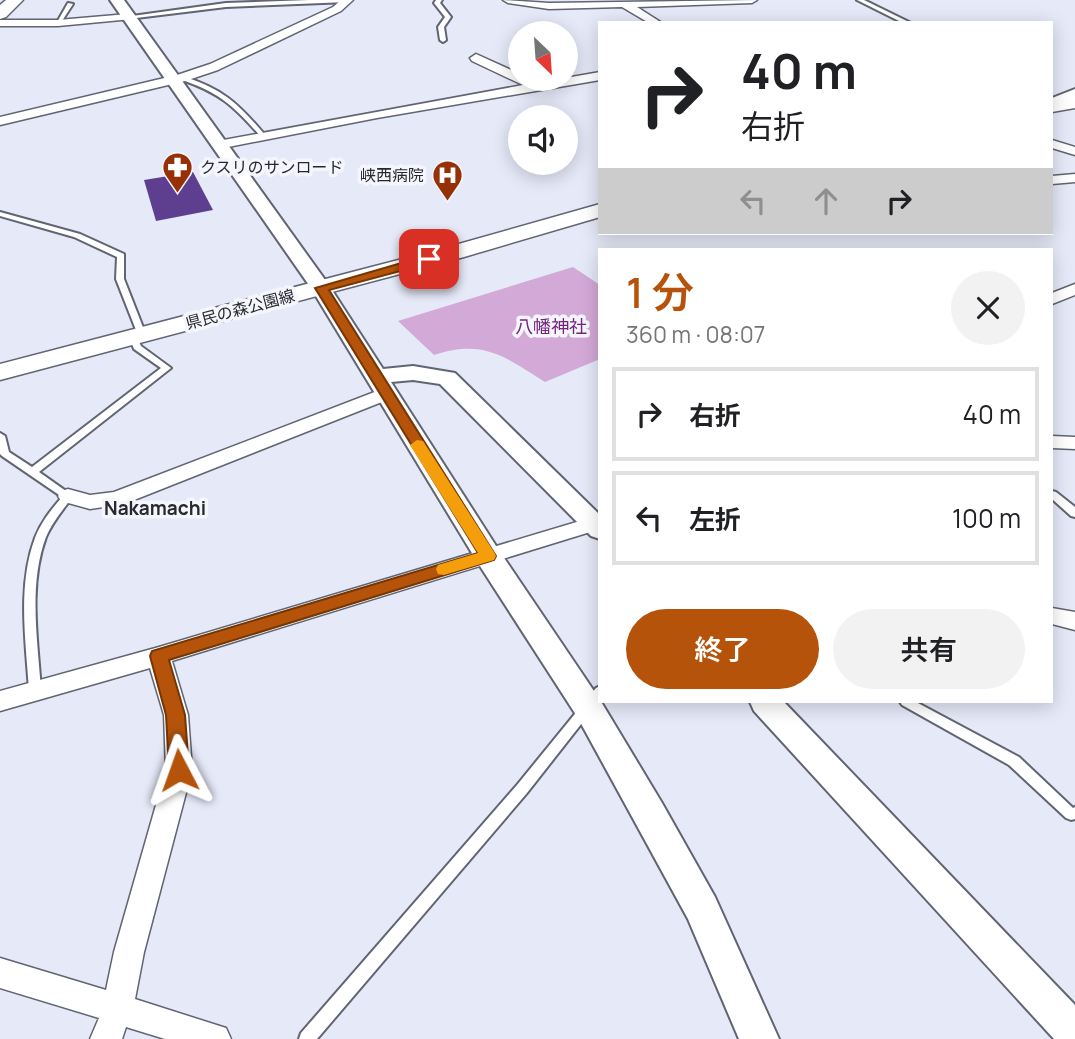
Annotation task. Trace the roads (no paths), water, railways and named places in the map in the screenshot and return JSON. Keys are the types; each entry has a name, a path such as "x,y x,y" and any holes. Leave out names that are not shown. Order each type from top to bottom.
{"main road":[{"path":"0,14 15,0"},
{"path":"1053,106 1075,103"},
{"name":"県民の森公園線","path":"0,372 321,288 598,211"}],"street":[{"path":"0,121 214,67 337,9 348,0"},
{"path":"508,0 549,6 752,0"},
{"path":"626,5 654,21"},
{"path":"0,23 58,23 123,8 176,78 218,145 321,288 488,556 595,700 650,813 702,909 759,1039"},
{"path":"476,58 508,73"},
{"path":"578,80 598,76"},
{"path":"218,145 514,91"},
{"path":"1053,105 1075,94"},
{"path":"1053,144 1075,151"},
{"path":"1053,180 1075,178"},
{"path":"1053,299 1075,289"},
{"path":"68,495 90,502 117,499 413,373 447,378 598,524"},
{"path":"1053,442 1075,443"},
{"path":"0,701 598,525"},
{"path":"1053,617 1075,621"},
{"path":"112,1025 129,952 162,841 179,770 176,715 159,656"},
{"path":"766,703 1075,1033"},
{"path":"0,973 112,1025 215,1039"}],"lane":[{"path":"123,8 348,0"},
{"path":"439,0 437,3 448,17 441,27 443,40"},
{"path":"860,0 904,21"},
{"path":"58,23 70,4"},
{"path":"176,78 212,87 238,108 262,136"},
{"path":"0,214 74,233 121,256 120,279 137,336 137,347 167,368 32,472"},
{"path":"0,436 5,454 68,495 55,508 41,534 29,583 35,691"},
{"path":"1053,495 1075,513"},
{"path":"307,1039 595,700"},
{"path":"908,703 1014,761 1071,814 1075,813"}],"place":[{"name":"クスリのサンロード","path":"177,194"},
{"name":"峡西病院","path":"447,202"}],"district":[{"name":"Nakamachi","path":"155,508"}],"park label":[{"name":"八幡神社","path":"551,326"}]}
